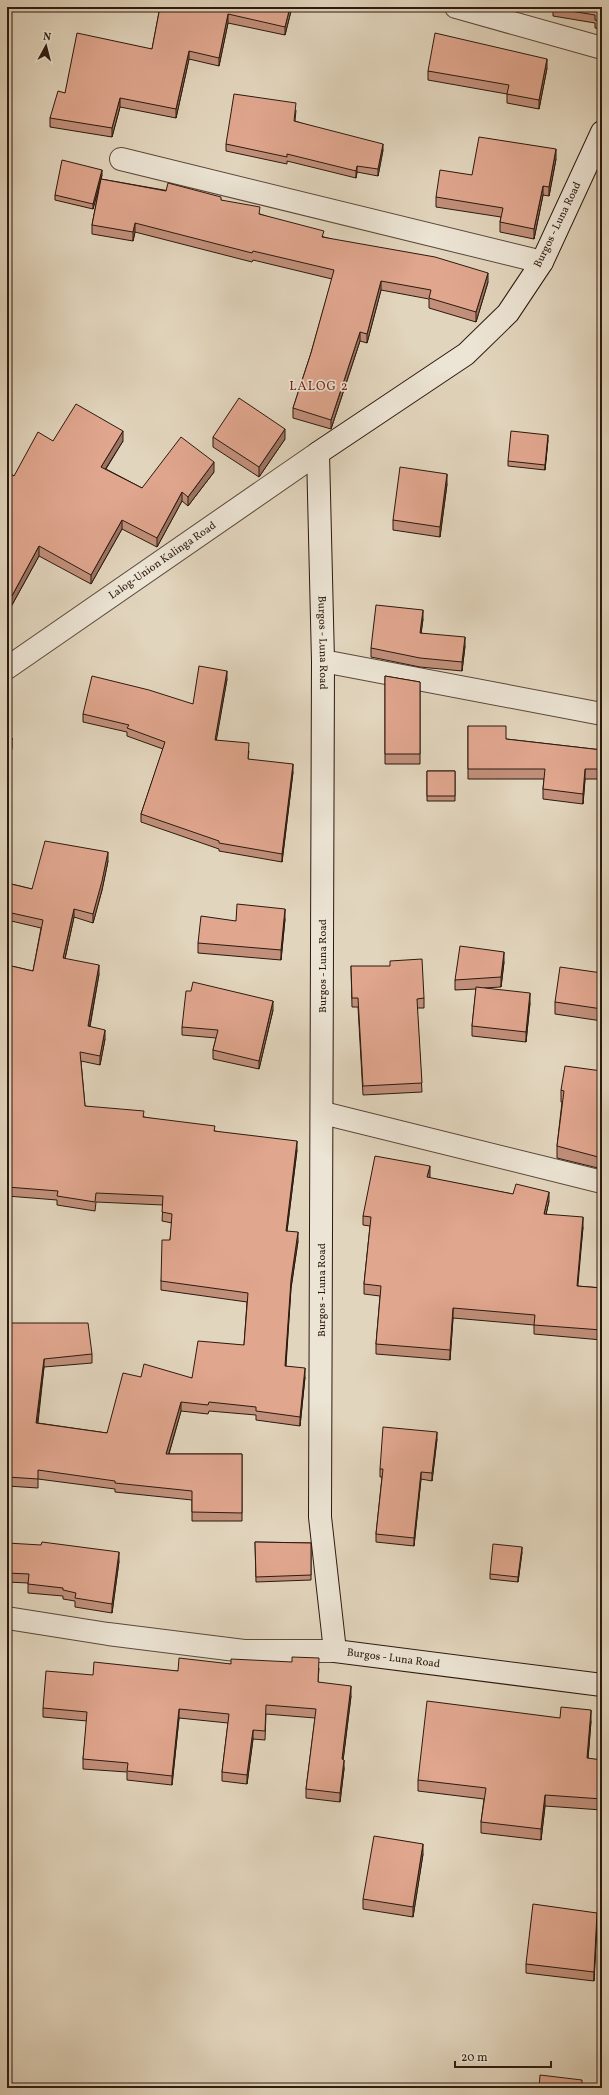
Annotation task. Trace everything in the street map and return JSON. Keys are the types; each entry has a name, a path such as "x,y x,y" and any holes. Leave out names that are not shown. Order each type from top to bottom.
{"main road":[{"path":"456,7 602,48"},
{"name":"Burgos - Luna Road","path":"602,132 542,262 508,313 466,354 318,453 323,661 323,1113 320,1517 335,1651 602,1685"},
{"path":"121,159 542,262"},
{"name":"Lalog-Union Kalinga Road","path":"7,668 318,453"},
{"path":"323,661 602,714"},
{"path":"323,1113 602,1182"},
{"path":"7,1618 108,1634 244,1651 335,1651"}],"building":[{"path":"160,7 290,7 285,27 228,14 219,58 189,51 176,109 120,98 112,128 50,118 58,91 65,93 77,33 152,49"},
{"path":"553,7 602,7 602,21 595,20 595,15"},
{"path":"435,33 547,59 539,100 507,94 509,85 428,71"},
{"path":"234,94 296,103 294,121 383,144 378,169 357,166 356,171 287,154 287,157 226,144"},
{"path":"479,137 556,149 549,187 543,186 534,229 500,222 503,208 436,197 440,170 472,175"},
{"path":"62,160 102,170 93,204 55,195"},
{"path":"101,179 166,191 168,183 221,197 221,200 260,207 259,214 324,231 322,237 435,257 488,273 476,312 429,298 431,290 381,281 367,334 360,332 331,420 293,408 311,353 334,270 253,251 252,253 135,223 133,232 92,225"},
{"path":"239,398 285,429 259,467 213,437"},
{"path":"76,404 123,431 101,467 142,488 181,437 214,462 188,497 182,492 157,538 122,520 91,575 39,546 7,605 7,472 14,476 38,432 53,441"},
{"path":"511,431 548,435 545,465 508,461"},
{"path":"400,467 447,474 440,527 393,520"},
{"path":"376,605 423,610 420,633 465,637 462,662 420,658 371,648"},
{"path":"199,666 227,671 215,740 249,743 248,759 293,764 282,854 219,843 219,841 141,814 165,742 127,728 129,725 83,714 92,676 149,690 193,704"},
{"path":"385,676 420,682 420,754 385,754"},
{"path":"468,726 506,726 506,739 602,750 602,769 585,769 583,794 543,789 545,769 468,769"},
{"path":"7,737 12,738 7,761"},
{"path":"427,771 455,771 455,796 427,796"},
{"path":"45,841 108,852 93,914 74,909 63,958 99,965 88,1026 105,1030 100,1056 80,1052 85,1106 144,1111 143,1117 215,1126 214,1131 297,1141 286,1231 298,1232 291,1280 285,1366 305,1368 300,1417 256,1411 256,1407 209,1402 208,1405 181,1402 166,1454 242,1454 242,1513 192,1512 192,1491 115,1483 115,1481 38,1470 38,1479 7,1477 7,1323 88,1323 92,1354 44,1359 36,1423 107,1433 123,1373 141,1377 144,1364 192,1378 198,1341 244,1345 248,1293 161,1281 162,1240 170,1240 172,1214 162,1212 163,1196 96,1193 95,1202 57,1196 58,1191 7,1187 7,965 33,971 43,920 7,912 7,883 32,889"},
{"path":"237,904 285,909 281,950 198,943 201,916 236,921"},
{"path":"460,946 504,952 501,977 455,980"},
{"path":"422,959 424,998 417,999 422,1083 363,1086 358,998 352,998 351,966 390,966 390,961"},
{"path":"560,967 602,973 602,1009 555,1002"},
{"path":"193,982 273,1001 259,1061 213,1050 218,1030 182,1027 186,991 191,991"},
{"path":"476,987 530,993 526,1032 472,1026"},
{"path":"565,1066 602,1071 602,1158 557,1146 564,1091 561,1090"},
{"path":"375,1156 430,1166 427,1177 513,1194 516,1184 549,1192 544,1214 583,1217 577,1286 602,1288 602,1330 534,1325 535,1315 453,1308 450,1350 376,1344 381,1286 364,1284 371,1217 363,1216"},
{"path":"383,1427 437,1432 432,1473 421,1472 414,1538 376,1534 383,1469 380,1469"},
{"path":"602,1498 602,1517 598,1517"},
{"path":"42,1542 119,1552 112,1604 75,1598 76,1593 63,1590 63,1588 28,1584 29,1574 7,1573 7,1543 41,1545"},
{"path":"255,1542 311,1543 311,1575 256,1577"},
{"path":"493,1544 522,1547 518,1577 490,1574"},
{"path":"292,1657 319,1658 318,1682 351,1686 342,1759 344,1760 340,1793 306,1789 316,1709 266,1705 265,1731 253,1730 247,1775 222,1772 229,1714 179,1709 172,1776 127,1771 128,1763 83,1759 87,1712 43,1708 46,1671 93,1675 94,1662 178,1671 179,1658 231,1664 231,1659 292,1662"},
{"path":"427,1701 560,1718 561,1707 591,1710 587,1758 602,1760 602,1799 545,1795 541,1829 481,1822 486,1788 418,1780"},
{"path":"374,1836 423,1844 413,1907 363,1899"},
{"path":"533,1904 597,1913 594,1972 526,1964"},
{"path":"540,2075 582,2080 582,2088 539,2088"}],"district":[{"name":"LALOG 2","path":"319,387"}]}
